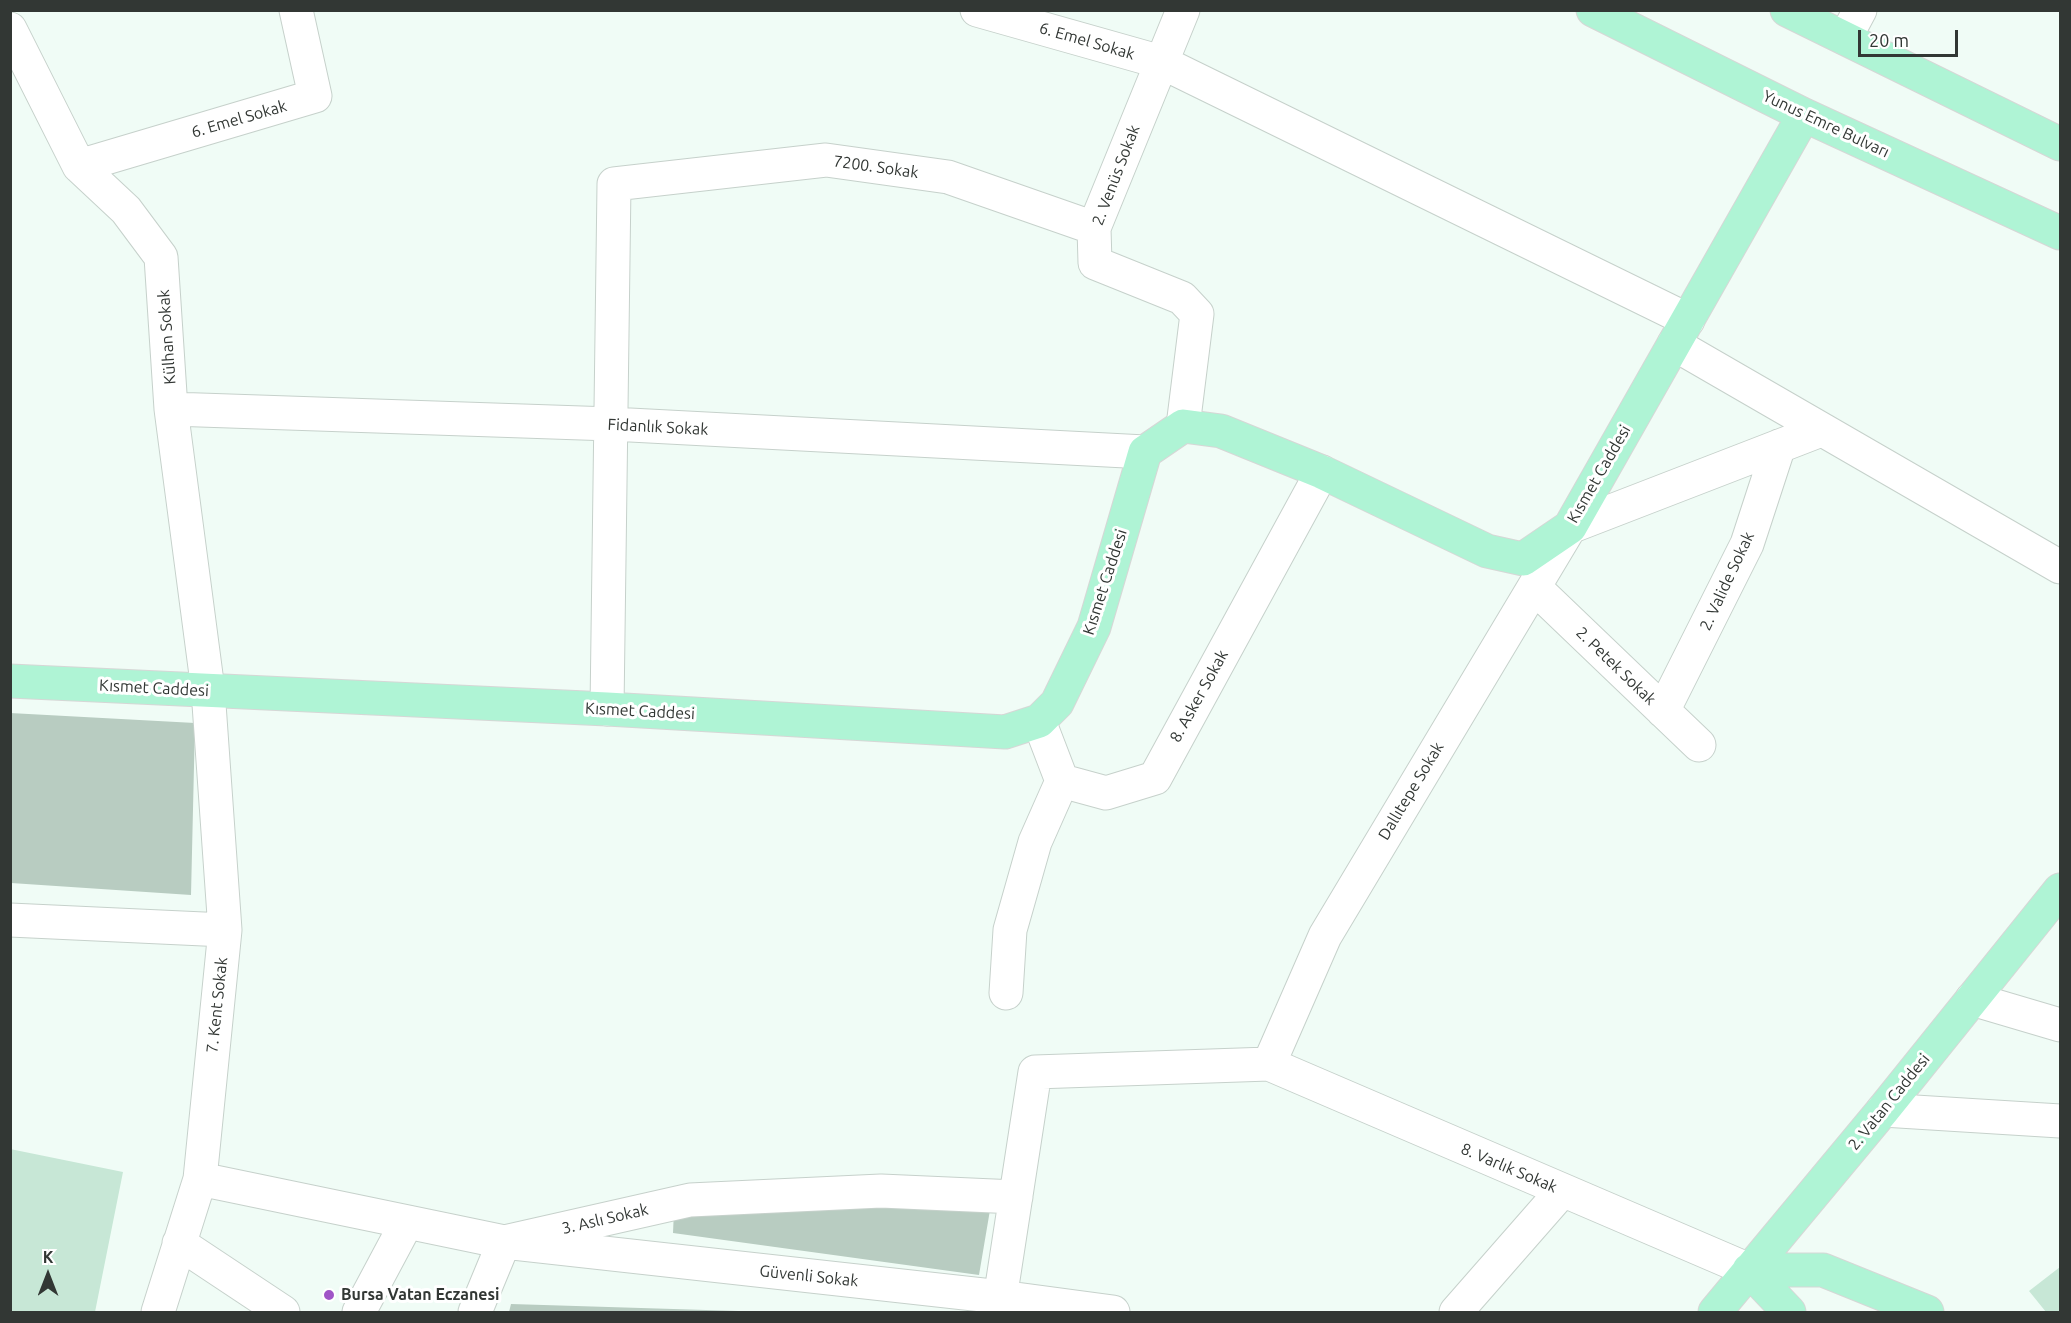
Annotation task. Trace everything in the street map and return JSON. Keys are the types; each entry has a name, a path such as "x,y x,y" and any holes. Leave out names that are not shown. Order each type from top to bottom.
{"main road":[{"name":"Yunus Emre Bulvarı","path":"1593,10 1804,115 2061,233"},
{"path":"1787,10 1852,24 2061,144"},
{"name":"Kısmet Caddesi","path":"1183,426 1221,431 1322,472 1486,551 1523,559 1570,527 1804,115"},
{"path":"1145,452 1183,426"},
{"name":"Kısmet Caddesi","path":"10,681 607,708 1005,732 1039,721 1057,703 1094,627 1145,452"},
{"name":"2. Vatan Caddesi","path":"1715,1312 1883,1110 2061,890"},
{"name":"8. Varlık Sokak","path":"1749,1270 1789,1312"},
{"name":"8. Varlık Sokak","path":"1749,1270 1822,1270 1927,1312"}],"street":[{"name":"6. Emel Sokak","path":"79,166 315,96 296,10"},
{"name":"6. Emel Sokak","path":"977,10 1161,62 1681,332 1821,429 2061,567"},
{"name":"2. Venüs Sokak","path":"1183,426 1197,314 1182,298 1095,263 1094,228 1184,10"},
{"name":"Külhan Sokak","path":"10,29 79,166 126,210 161,257 171,409 208,690"},
{"name":"7200. Sokak","path":"611,424 614,184 826,160 948,177 1094,228"},
{"name":"Fidanlık Sokak","path":"171,409 611,424 1145,452"},
{"path":"607,708 611,424"},
{"path":"1570,527 1821,429"},
{"name":"2. Valide Sokak","path":"1663,711 1747,544 1779,446"},
{"name":"8. Asker Sokak","path":"1062,782 1106,793 1155,778 1322,472"},
{"name":"Dallıtepe Sokak","path":"1269,1064 1325,936 1570,527"},
{"name":"2. Petek Sokak","path":"1534,586 1699,745"},
{"name":"7. Kent Sokak","path":"158,1312 200,1179 225,930 208,690"},
{"path":"1006,993 1010,930 1035,842 1062,782 1039,721"},
{"path":"10,920 225,930"},
{"path":"1972,999 2061,1026"},
{"path":"1000,1305 1035,1072 1269,1064"},
{"name":"8. Varlık Sokak","path":"1269,1064 1749,1270"},
{"path":"1883,1110 2061,1121"},
{"name":"3. Aslı Sokak","path":"200,1179 504,1242 690,1200 881,1191 1016,1197"},
{"path":"1456,1312 1562,1191"},
{"path":"360,1312 407,1222"},
{"path":"475,1312 504,1242"},
{"name":"Güvenli Sokak","path":"504,1242 1000,1305 1113,1312"},
{"path":"180,1243 283,1312"}],"green space":[{"path":"10,713 195,723 191,895 11,883"},
{"path":"737,1204 990,1210 979,1275 673,1233 674,1210"},
{"path":"511,1304 771,1312 509,1312"}],"building":[{"path":"10,1149 123,1172 95,1312 10,1312"},
{"path":"2060,1267 2060,1312 2046,1312 2029,1291"}],"place":[{"name":"Bursa Vatan Eczanesi","path":"329,1295"}]}
